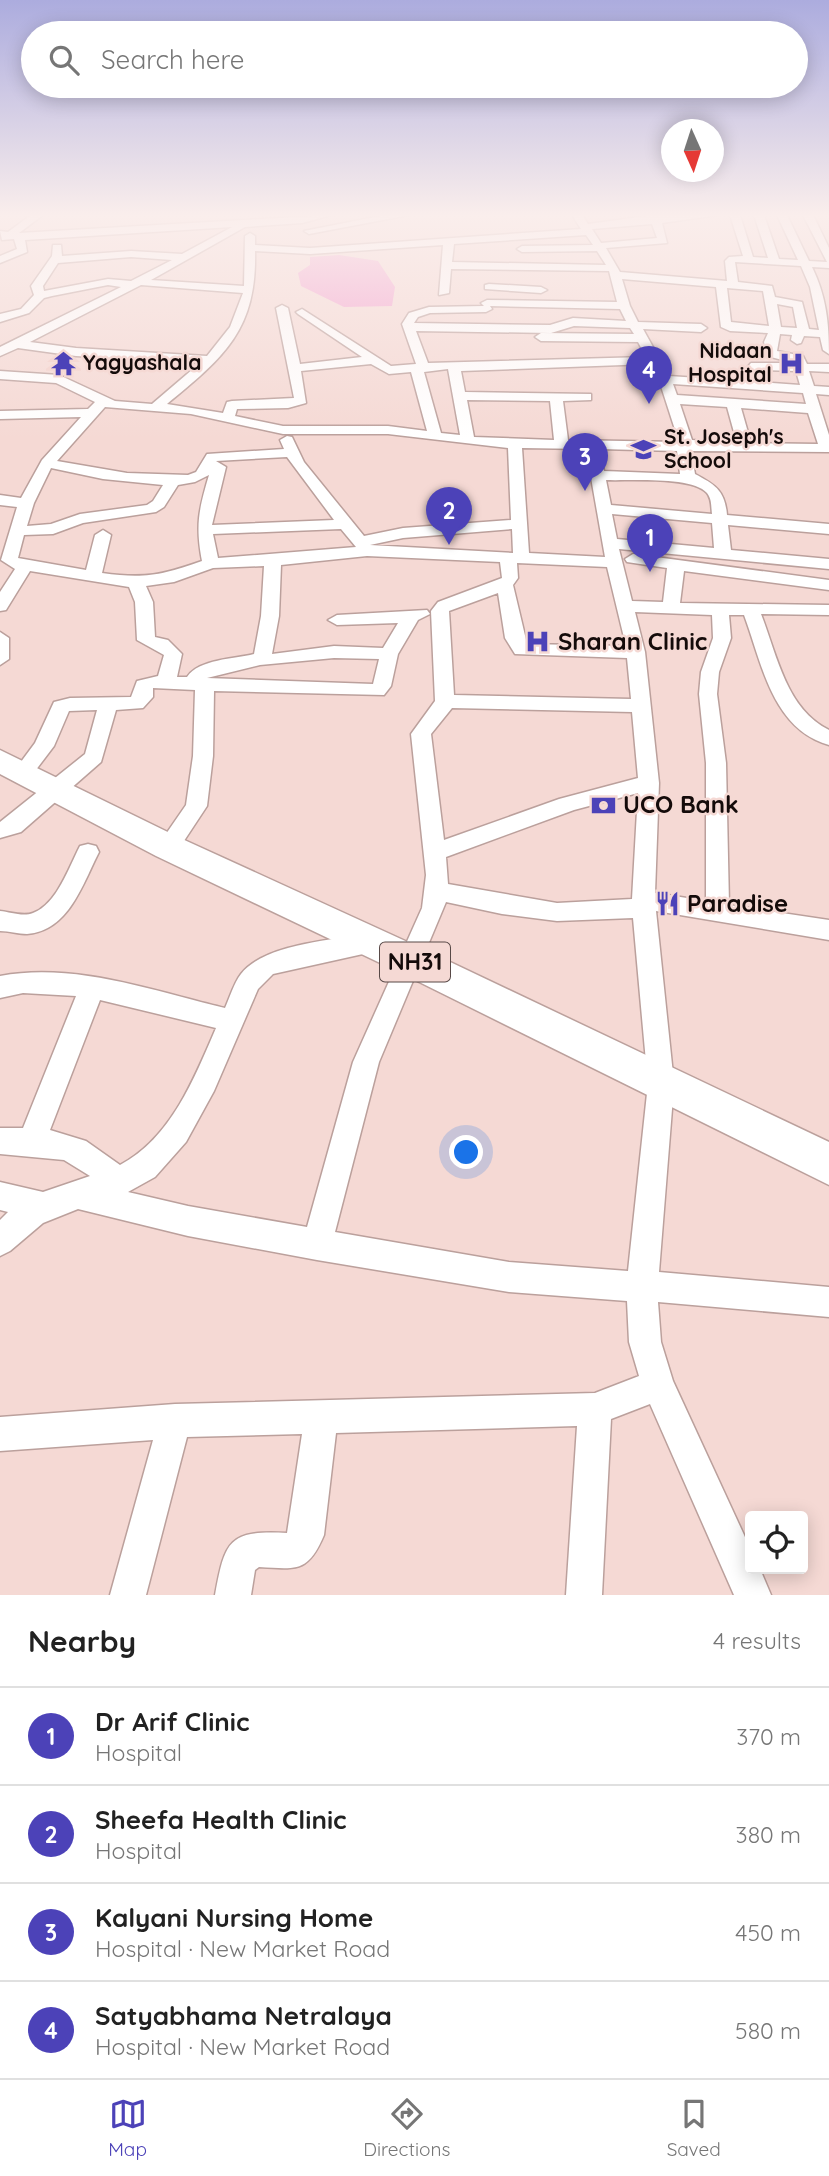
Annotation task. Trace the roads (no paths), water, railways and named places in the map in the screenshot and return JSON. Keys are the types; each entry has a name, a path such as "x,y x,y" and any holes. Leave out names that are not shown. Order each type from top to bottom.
{"highway":[{"name":"NH31","path":"11,767 168,847 412,961 829,1164"}],"street":[{"path":"38,289 40,296"},
{"path":"5,327 40,296 72,289"},
{"path":"0,352 126,289"},
{"path":"156,407 211,360 239,324 249,290 238,289"},
{"path":"486,336 489,289"},
{"path":"526,289 553,290"},
{"path":"613,289 665,380 682,438 690,447 688,476 715,493 723,554"},
{"path":"727,289 725,324 776,330 798,338"},
{"path":"0,415 156,407 228,417 283,430 388,430 468,441 515,444 828,448 801,363 798,338 805,327 796,302 752,289"},
{"path":"767,289 775,315 776,330 770,342 773,355 829,368"},
{"path":"539,304 540,290"},
{"path":"768,293 822,297 829,350"},
{"path":"435,435 419,353 410,327 409,320 413,316 429,310 486,306 624,306"},
{"path":"228,417 232,405 288,404 301,400 282,308"},
{"path":"302,312 370,360 389,370 420,368 455,361"},
{"path":"775,315 803,317"},
{"path":"410,327 486,336 636,331 691,335 698,334 702,321"},
{"path":"5,327 36,334"},
{"path":"770,342 826,334"},
{"path":"16,344 76,352 211,360"},
{"path":"419,353 455,361 497,363 653,360"},
{"path":"296,368 370,360"},
{"path":"455,361 458,396 468,441"},
{"path":"751,385 748,372 755,366 801,363"},
{"path":"0,375 59,379 96,408"},
{"path":"665,380 829,391"},
{"path":"458,396 586,397"},
{"path":"556,397 562,445"},
{"path":"671,399 815,409"},
{"path":"733,403 745,447"},
{"path":"96,408 47,463 26,503 9,560 20,565 136,583 168,578 211,563 272,561 363,547 403,533 519,524"},
{"path":"256,424 256,453"},
{"path":"283,430 291,453 363,547 514,558 613,554 723,554 829,564"},
{"path":"337,620 411,616 440,611 444,606 505,585 510,578 519,524 515,444"},
{"path":"593,445 613,554 636,652 649,783 643,904 661,1084 642,1287 645,1342 658,1385 753,1595"},
{"path":"47,463 103,476 198,478 206,463 219,456 291,453"},
{"path":"206,463 214,463 219,467 204,530 211,563"},
{"path":"597,475 693,479"},
{"path":"18,531 53,529 79,519 151,509 159,504 175,478"},
{"path":"0,500 26,503"},
{"path":"604,509 829,529"},
{"path":"204,530 346,524"},
{"path":"93,575 103,535"},
{"path":"613,554 829,586"},
{"path":"260,659 270,616 272,561"},
{"path":"0,574 20,565"},
{"path":"0,606 20,565"},
{"path":"671,608 676,565"},
{"path":"136,583 144,602 146,640 162,644 173,654 166,683"},
{"path":"505,585 514,638 521,650 636,652"},
{"path":"625,606 720,610 829,610"},
{"path":"718,913 716,763 708,694 710,672 722,638 720,610"},
{"path":"751,610 787,706 808,728 829,738"},
{"path":"317,1245 339,1153 366,1062 429,925 438,891 421,734 426,724 444,709 440,611"},
{"path":"11,767 44,746 61,707 70,704 136,703 143,697 144,685 166,683 377,691 382,686 389,654 411,616"},
{"path":"0,638 0,659"},
{"path":"168,847 196,806 203,756 198,675 212,669 260,659 275,660 334,652 389,654"},
{"path":"445,701 641,706"},
{"path":"0,830 13,826 94,757 108,704"},
{"path":"433,853 555,806 649,783"},
{"path":"0,921 27,924 42,922 52,914 88,852"},
{"path":"438,891 502,905 557,912 643,904 829,930"},
{"path":"0,1241 41,1206 118,1182 148,1165 170,1139 194,1103 249,982 264,967 277,961 373,943"},
{"path":"0,987 34,980 92,988 231,1021"},
{"path":"31,1142 92,988"},
{"path":"0,1141 71,1146 87,1155 118,1182"},
{"path":"79,1195 188,1221 509,1277 693,1288 829,1302"},
{"path":"0,1196 41,1206"},
{"path":"0,1434 175,1421 594,1409 658,1385"},
{"path":"584,1595 594,1409"},
{"path":"233,1595 239,1560 254,1549 296,1551 306,1535 321,1416"},
{"path":"128,1595 175,1421"}],"place":[{"name":"Yagyashala","path":"63,363"},
{"name":"Nidaan Hospital","path":"792,363"},
{"name":"Satyabhama Netralaya","path":"649,404"},
{"name":"St. Joseph's School","path":"644,449"},
{"name":"Kalyani Nursing Home","path":"585,491"},
{"name":"Sheefa Health Clinic","path":"449,545"},
{"name":"Dr Arif Clinic","path":"650,572"},
{"name":"Sharan Clinic","path":"538,642"},
{"name":"UCO Bank","path":"603,805"},
{"name":"Paradise","path":"667,904"}]}
